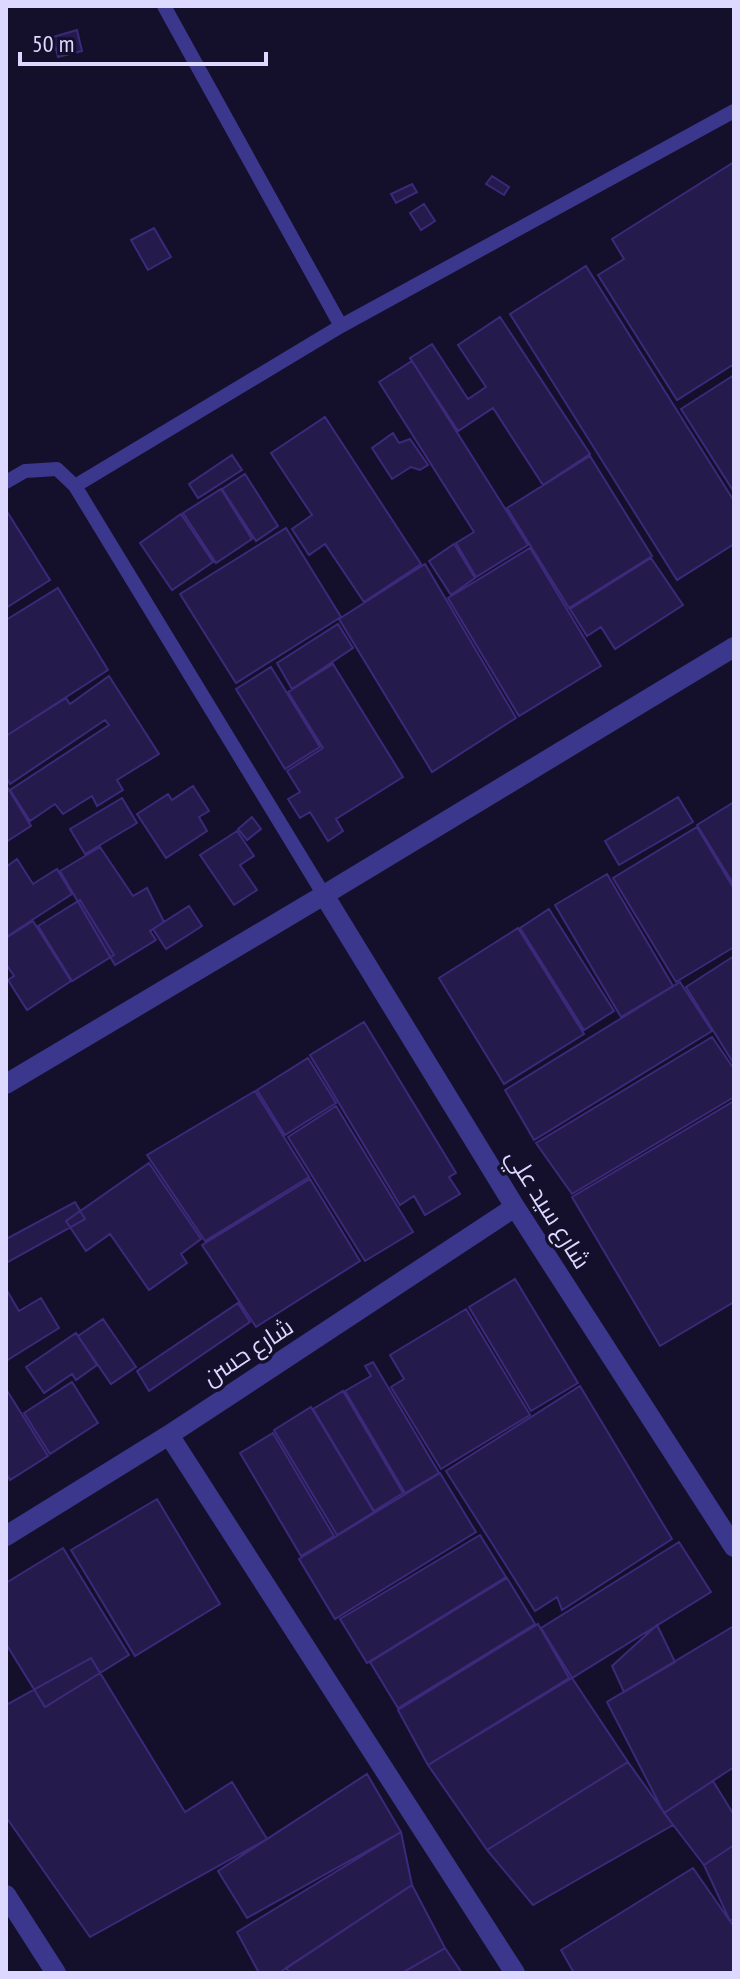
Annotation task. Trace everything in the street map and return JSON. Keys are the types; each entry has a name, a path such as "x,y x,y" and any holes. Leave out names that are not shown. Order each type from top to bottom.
{"street":[{"path":"6,1084 734,647"},
{"name":"شارع سيد علي","path":"324,895 515,1207 734,1547"},
{"name":"شارع حسن","path":"6,1536 169,1435 515,1207"},
{"path":"169,1435 515,1973"},
{"path":"6,1895 56,1973"}],"lane":[{"path":"164,6 341,326"},
{"path":"75,486 341,326 734,111"},
{"path":"6,482 25,471 57,469 75,486 324,895"}],"building":[{"path":"77,30 82,51 58,57 53,37"},
{"path":"734,162 734,364 677,400 598,275 624,259 612,239"},
{"path":"492,176 509,187 504,195 486,184"},
{"path":"412,184 417,192 396,203 391,194"},
{"path":"424,204 435,221 421,230 410,213"},
{"path":"154,228 171,257 148,270 131,240"},
{"path":"586,266 734,501 734,544 677,580 510,314"},
{"path":"500,317 590,454 543,485 493,408 458,431 410,358 432,344 468,399 486,387 458,345"},
{"path":"412,361 528,545 476,577 456,543 474,532 379,382"},
{"path":"734,375 734,492 681,409"},
{"path":"325,417 421,564 364,602 325,544 309,555 292,529 312,515 271,453"},
{"path":"393,433 399,443 410,439 428,465 420,470 411,467 392,479 372,448"},
{"path":"232,455 242,470 198,498 189,484"},
{"path":"590,456 652,556 569,608 507,508"},
{"path":"245,474 278,526 256,541 222,489"},
{"path":"221,489 252,539 216,563 183,513"},
{"path":"6,510 50,580 6,608"},
{"path":"181,514 213,562 172,590 140,543"},
{"path":"286,528 341,617 236,683 180,594"},
{"path":"454,544 475,578 451,595 429,561"},
{"path":"530,548 601,666 519,716 448,598"},
{"path":"651,558 683,605 615,649 601,627 587,636 570,609"},
{"path":"425,564 516,718 432,772 339,619"},
{"path":"58,588 108,670 6,736 6,620"},
{"path":"338,624 353,648 292,689 277,663"},
{"path":"333,664 403,777 336,819 343,831 328,841 310,812 300,818 288,799 300,792 287,771 323,748 288,692"},
{"path":"271,667 320,747 285,769 236,689"},
{"path":"109,676 159,754 117,780 123,790 97,806 92,796 63,814 55,804 30,821 10,790 109,725 105,720 10,784 6,777 6,736 66,698 70,704"},
{"path":"6,785 31,826 6,842"},
{"path":"193,786 209,811 199,817 207,831 166,858 137,814 168,794 172,800"},
{"path":"678,797 693,822 619,865 605,841"},
{"path":"122,798 137,823 85,854 70,829"},
{"path":"734,802 734,885 697,825"},
{"path":"252,817 261,829 247,840 238,829"},
{"path":"697,827 734,889 734,947 676,982 613,878"},
{"path":"237,831 254,856 240,865 257,890 234,905 200,855"},
{"path":"100,847 133,896 147,888 164,922 150,931 156,940 115,965 60,871"},
{"path":"17,859 33,884 57,869 72,894 6,937 6,867"},
{"path":"607,874 673,986 621,1017 555,905"},
{"path":"80,900 114,955 72,981 38,926"},
{"path":"189,906 202,926 166,949 153,929"},
{"path":"549,909 614,1011 584,1030 520,928"},
{"path":"33,921 71,981 27,1010 8,980 14,976 6,964 6,938"},
{"path":"518,928 584,1034 504,1084 439,978"},
{"path":"734,956 734,1064 686,987"},
{"path":"680,982 712,1031 534,1140 505,1090"},
{"path":"364,1022 456,1173 449,1177 460,1194 425,1215 414,1196 400,1205 310,1055"},
{"path":"712,1037 734,1069 734,1097 572,1194 536,1143"},
{"path":"308,1058 336,1103 285,1135 257,1090"},
{"path":"255,1091 309,1177 205,1241 147,1155"},
{"path":"734,1101 734,1302 660,1346 572,1197"},
{"path":"336,1106 413,1232 365,1261 288,1137"},
{"path":"149,1163 201,1239 181,1254 187,1263 149,1290 110,1234 86,1251 66,1221"},
{"path":"310,1179 360,1261 256,1327 202,1245"},
{"path":"75,1202 85,1219 6,1263 6,1239"},
{"path":"515,1279 578,1383 531,1411 469,1307"},
{"path":"6,1289 19,1311 41,1298 59,1328 6,1361"},
{"path":"238,1303 250,1322 149,1391 137,1371"},
{"path":"466,1309 530,1415 441,1469 391,1387 404,1379 390,1355"},
{"path":"103,1319 136,1367 111,1384 78,1336"},
{"path":"76,1333 97,1365 76,1380 72,1374 44,1393 26,1367"},
{"path":"373,1362 439,1473 405,1493 345,1391 371,1376 365,1366"},
{"path":"72,1382 98,1423 50,1454 24,1413"},
{"path":"580,1386 672,1539 562,1610 557,1597 535,1611 446,1471"},
{"path":"6,1389 48,1456 10,1480 6,1473"},
{"path":"343,1391 403,1493 374,1511 313,1409"},
{"path":"311,1407 374,1512 337,1535 274,1430"},
{"path":"273,1433 334,1536 301,1556 240,1453"},
{"path":"440,1473 476,1532 335,1619 299,1559"},
{"path":"157,1499 220,1604 135,1656 71,1550"},
{"path":"480,1535 506,1577 367,1663 340,1619"},
{"path":"679,1542 711,1592 572,1678 541,1628"},
{"path":"63,1548 129,1655 45,1707 6,1644 6,1583"},
{"path":"507,1578 535,1624 398,1708 370,1662"},
{"path":"538,1624 569,1678 428,1765 398,1710"},
{"path":"657,1625 675,1662 624,1692 612,1666"},
{"path":"734,1626 734,1767 664,1813 607,1702"},
{"path":"91,1658 185,1812 232,1782 267,1839 90,1937 6,1817 6,1705"},
{"path":"572,1678 628,1762 487,1850 428,1765"},
{"path":"628,1762 673,1825 533,1905 487,1850"},
{"path":"367,1774 401,1832 247,1918 218,1871"},
{"path":"713,1781 734,1815 734,1845 704,1865 664,1813"},
{"path":"401,1832 412,1885 279,1973 259,1973 237,1932"},
{"path":"734,1845 734,1919 730,1921 704,1865"},
{"path":"693,1868 734,1927 734,1973 574,1973 561,1950"},
{"path":"412,1885 445,1948 402,1973 290,1973 286,1968"},
{"path":"445,1948 462,1973 402,1973"}]}
